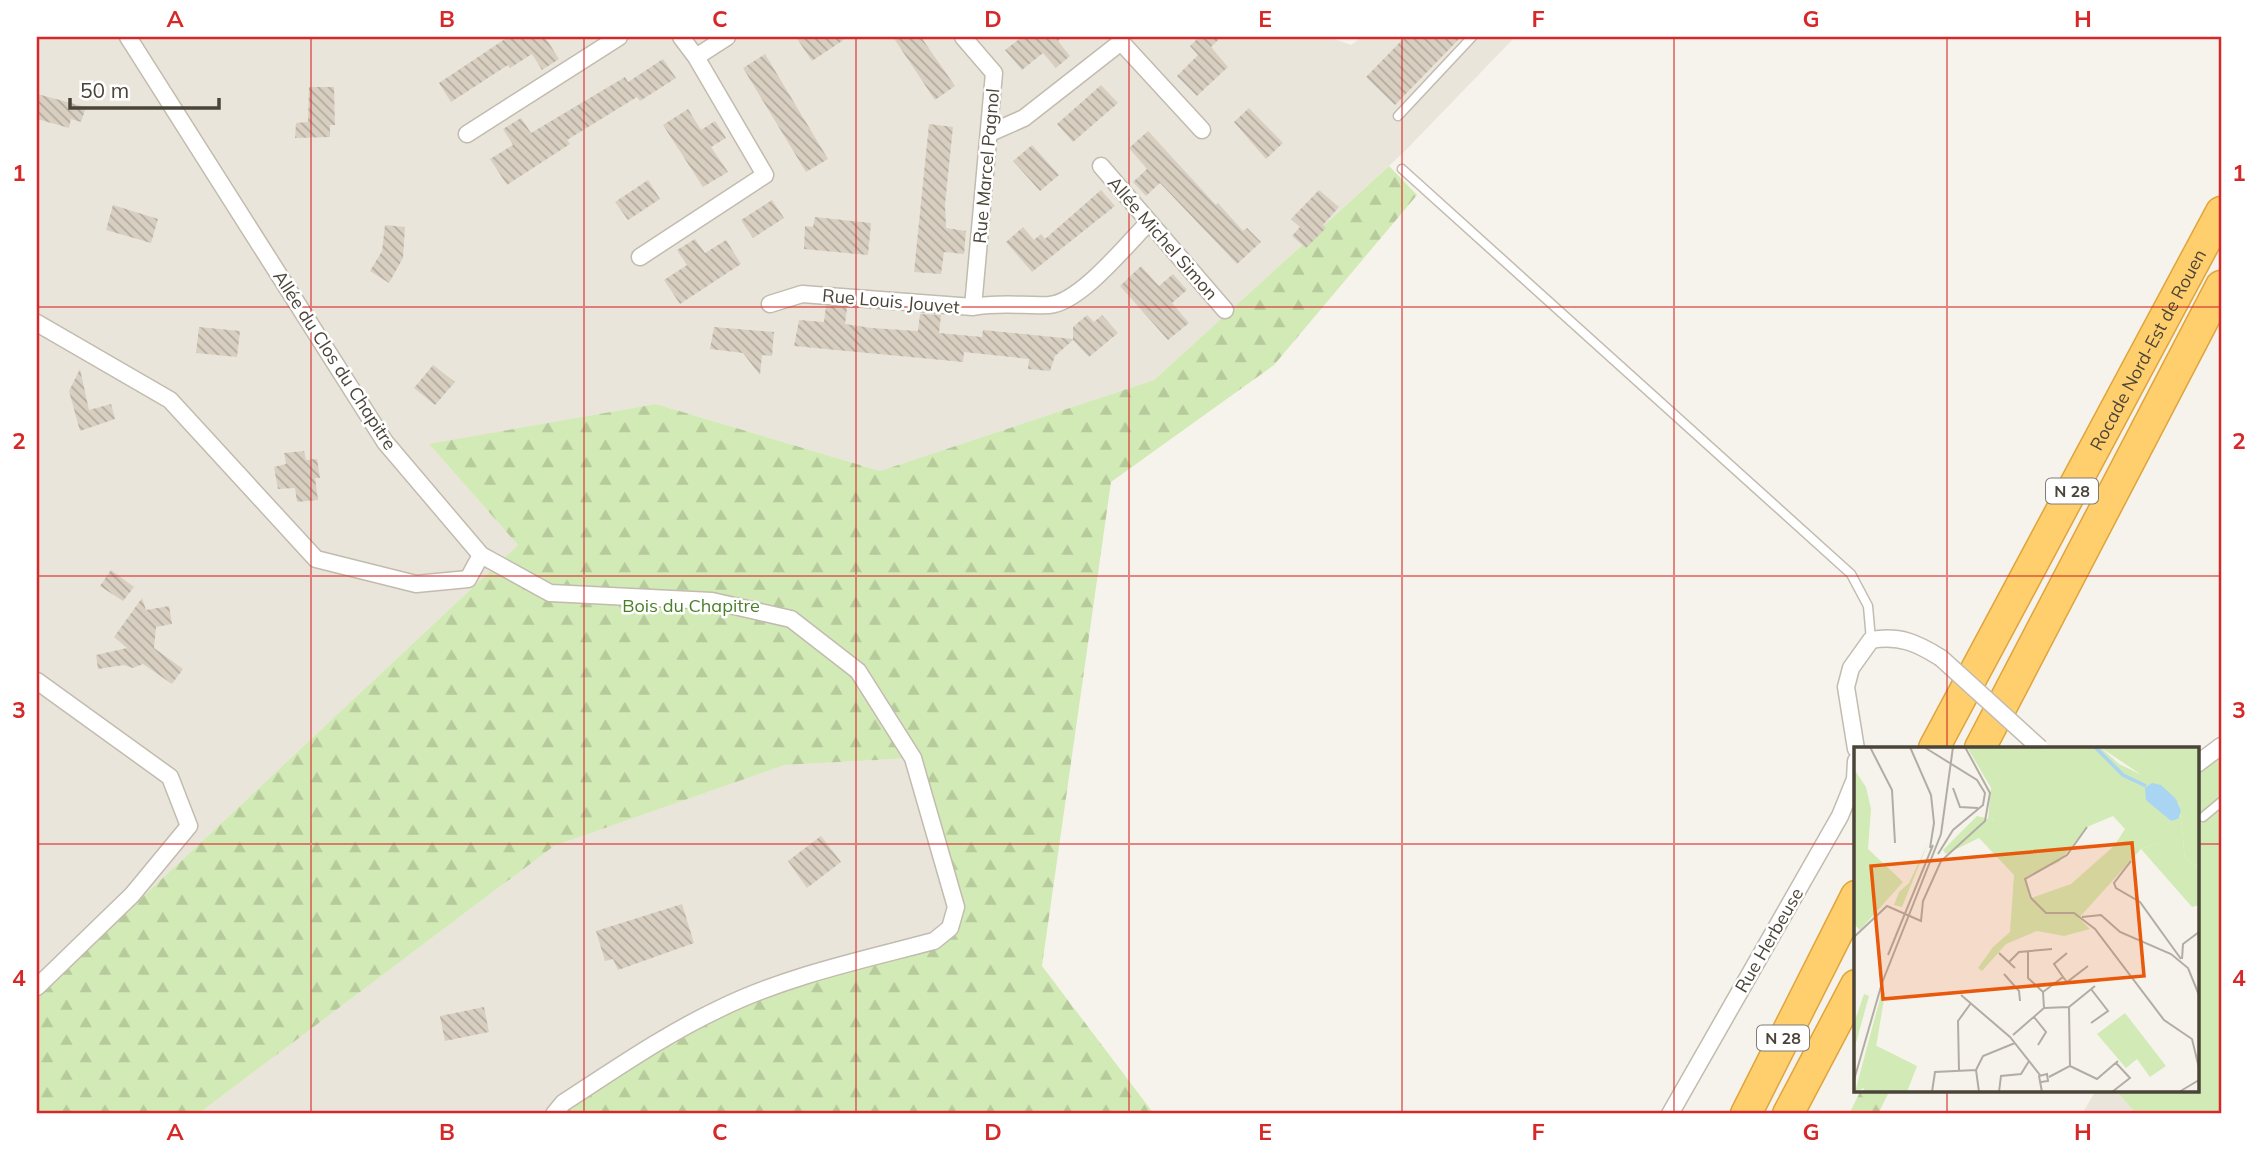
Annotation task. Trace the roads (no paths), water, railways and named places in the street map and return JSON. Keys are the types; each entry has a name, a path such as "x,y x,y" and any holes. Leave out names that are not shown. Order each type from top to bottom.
{"highway":[{"name":"Rocade Nord-Est de Rouen","path":"1935,747 2221,212"},
{"name":"Rocade Nord-Est de Rouen","path":"1981,747 2221,286"},
{"name":"N 28","path":"1746,1114 1854,900"},
{"path":"1723,1114 1821,961"},
{"name":"N 28","path":"1788,1114 1854,989"}],"street":[{"name":"Allée du Clos du Chapitre","path":"128,37 385,442 481,555 550,593 712,601 791,619 858,671 913,758 956,907 950,928 934,941 809,974 720,1008 644,1050 563,1103 554,1114"},
{"path":"467,134 620,37"},
{"path":"640,257 765,175 696,57 681,37"},
{"path":"696,57 727,37"},
{"name":"Rue Marcel Pagnol","path":"963,37 994,72 973,307"},
{"path":"990,133 1024,118 1121,39 1202,130"},
{"name":"Allée Michel Simon","path":"1101,166 1225,310"},
{"name":"Rue Louis Jouvet","path":"770,304 802,294 973,307 997,302 1052,305 1074,295 1149,222"},
{"path":"37,323 170,400 316,559 416,584 468,579 481,555"},
{"path":"1856,747 1846,687 1851,668 1871,640 1887,637 1913,640 1941,658 2039,747"},
{"path":"37,681 170,778 189,825 132,895 37,987"},
{"path":"2198,763 2221,746"},
{"name":"Rue Herbeuse","path":"1670,1114 1840,816 1854,781"}],"lane":[{"path":"1398,116 1472,37"},
{"path":"1402,169 1851,574 1868,606 1871,640"},
{"path":"2203,817 2221,802"}],"park label":[{"name":"Bois du Chapitre","path":"691,605"}]}
